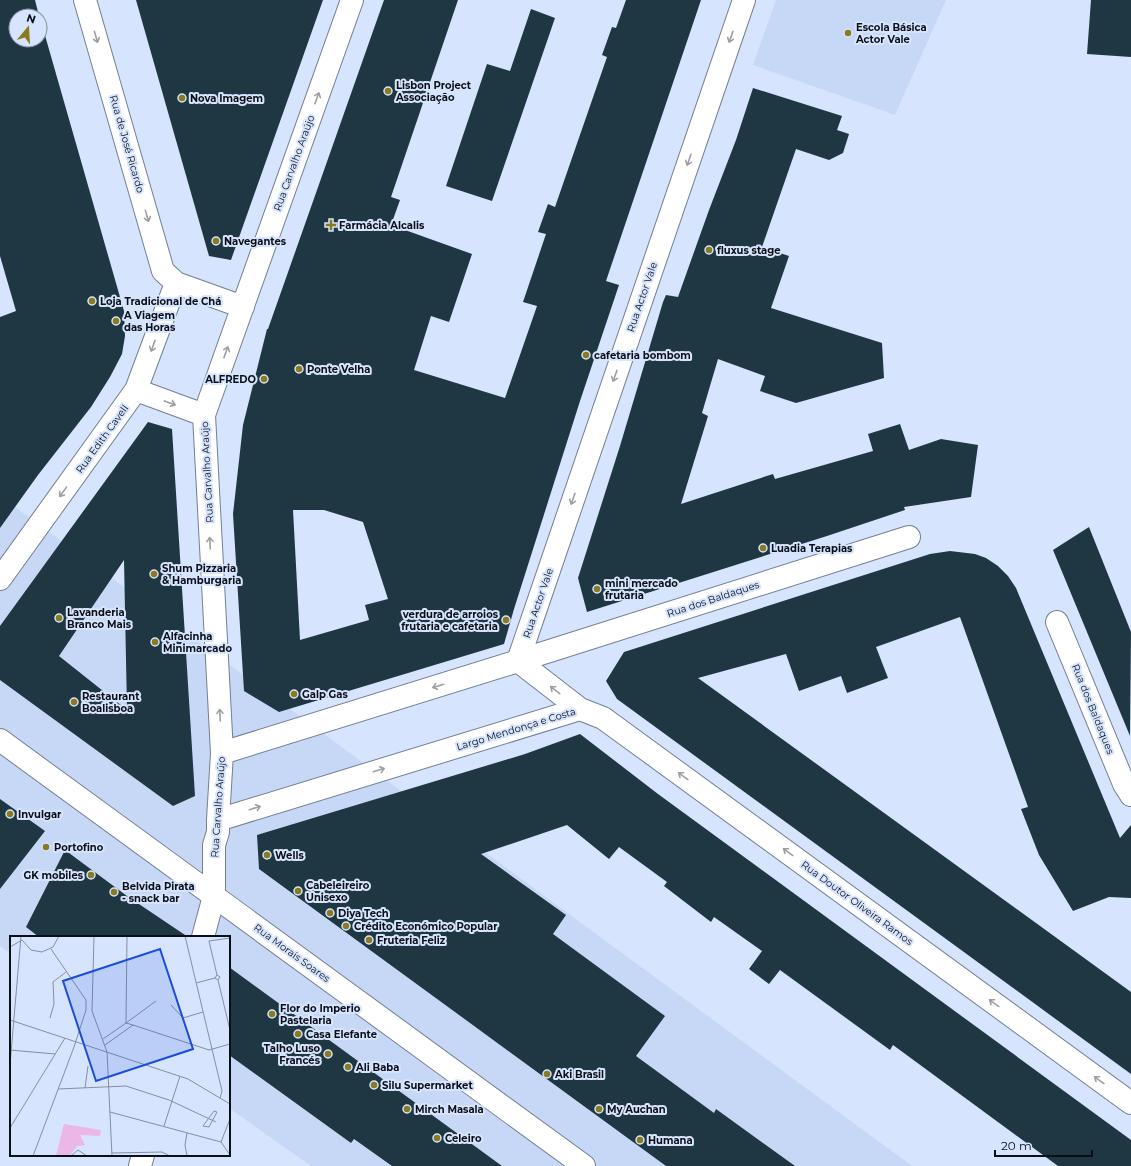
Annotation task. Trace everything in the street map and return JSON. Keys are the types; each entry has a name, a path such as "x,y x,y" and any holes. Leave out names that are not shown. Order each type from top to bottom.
{"street":[{"name":"Rua de José Ricardo","path":"85,0 163,271 176,283"},
{"name":"Rua Carvalho Araújo","path":"203,936 214,896 214,845 218,832 222,754 204,415 352,0"},
{"name":"Rua Actor Vale","path":"518,661 744,0"},
{"path":"176,283 243,307"},
{"name":"Rua Edith Cavell","path":"0,579 136,390 176,283"},
{"path":"136,390 204,415"},
{"name":"Rua dos Baldaques","path":"518,661 909,537"},
{"name":"Rua dos Baldaques","path":"1057,622 1124,784 1131,795"},
{"path":"222,754 518,661"},
{"name":"Largo Mendonça e Costa","path":"518,661 580,709"},
{"name":"Largo Mendonça e Costa","path":"218,820 580,709"},
{"name":"Rua Doutor Oliveira Ramos","path":"580,709 604,718 1131,1102"},
{"name":"Rua Morais Soares","path":"0,740 584,1166"},
{"path":"140,1166 144,1156"}],"shaded area":[{"name":"Escola Básica Actor Vale","path":"776,0 946,0 895,115 753,65"},
{"path":"0,496 912,1166 311,1166 230,1109 230,936 10,936 10,953 0,946"}],"building":[{"path":"0,0 35,0 37,8 8,8 8,48 48,48 48,46 124,311 125,336 122,354 110,377 91,407 38,475 0,528 0,317 16,311 0,256"},
{"path":"136,0 323,0 231,260 209,256"},
{"path":"384,0 458,0 391,197 400,200 391,225 472,254 449,322 431,316 414,370 505,398 537,306 523,302 546,234 538,232 548,204 555,207 607,57 602,55 612,27 616,28 626,0 701,0 606,281 619,285 580,401 504,644 279,712 244,691 233,514 243,425 268,329","holes":["293,510 324,510 363,522 388,599 365,605 369,620 300,640"]},
{"path":"1091,0 1131,0 1131,57 1087,54"},
{"path":"531,9 555,18 492,201 446,186 487,64 510,71"},
{"path":"753,88 842,116 837,130 849,134 843,153 829,160 796,149 762,247 789,256 771,308 882,343 884,378 796,403 760,391 765,376 718,359 702,413 708,416 681,504 773,474 775,479 873,451 868,434 900,424 909,450 941,439 978,445 971,497 904,507 905,510 827,536 587,612 578,578 620,446 663,302 666,295 678,297 736,140"},
{"path":"148,422 172,429 195,796 173,806 0,680 0,626","holes":["124,560 127,710 59,656"]},
{"path":"1089,527 1131,632 1130,736 1053,550"},
{"path":"950,551 975,554 986,558 998,566 1008,576 1016,588 1120,838 1131,825 1131,898 1109,897 1073,911 1039,855 1021,809 1028,807 960,617 876,647 888,678 847,693 841,676 799,691 786,654 698,678 1131,992 1131,1074 617,699 606,681 624,652 930,554"},
{"path":"580,734 658,794 1131,1140 1131,1166 1058,1166 893,1045 890,1050 780,970 769,984 749,969 762,951 714,917 711,922 664,886 667,882 619,847 609,859 567,825 481,854 566,915 553,934 665,1016 636,1056 714,1113 716,1109 795,1166 666,1166 259,869 257,835 525,754"},
{"path":"0,799 45,831 0,889"},
{"path":"65,850 127,896 187,936 38,936 26,927"},
{"path":"230,968 502,1166 392,1166 354,1139 351,1143 230,1056"}],"place":[{"name":"Escola Básica Actor Vale","path":"848,33"},
{"name":"Lisbon Project Associação","path":"388,91"},
{"name":"Nova Imagem","path":"182,98"},
{"name":"Farmácia Alcalis","path":"331,225"},
{"name":"Navegantes","path":"216,241"},
{"name":"fluxus stage","path":"709,250"},
{"name":"Loja Tradicional de Chá","path":"92,301"},
{"name":"A Viagem das Horas","path":"116,321"},
{"name":"cafetaria bombom","path":"586,355"},
{"name":"Ponte Velha","path":"299,369"},
{"name":"ALFREDO","path":"264,379"},
{"name":"Luadia Terapias","path":"763,548"},
{"name":"Shum Pizzaria & Hamburgaria","path":"154,574"},
{"name":"mini mercado frutaria","path":"597,589"},
{"name":"Lavanderia Branco Mais","path":"59,618"},
{"name":"verdura de arroios frutaria e cafetaria","path":"506,620"},
{"name":"Alfacinha Minimarcado","path":"155,642"},
{"name":"Galp Gas","path":"294,694"},
{"name":"Restaurant Boalisboa","path":"74,702"},
{"name":"Invulgar","path":"10,814"},
{"name":"Portofino","path":"46,847"},
{"name":"Wells","path":"267,855"},
{"name":"GK mobiles","path":"91,875"},
{"name":"Cabeleireiro Unisexo","path":"298,891"},
{"name":"Belvida Pirata - snack bar","path":"114,892"},
{"name":"Diya Tech","path":"330,913"},
{"name":"Crédito Económico Popular","path":"346,926"},
{"name":"Fruteria Feliz","path":"369,940"},
{"name":"Flor do Imperio Pastelaria","path":"272,1014"},
{"name":"Casa Elefante","path":"298,1034"},
{"name":"Talho Luso Francés","path":"328,1054"},
{"name":"Ali Baba","path":"348,1067"},
{"name":"Aki Brasil","path":"547,1074"},
{"name":"Silu Supermarket","path":"374,1085"},
{"name":"Mirch Masala","path":"407,1109"},
{"name":"My Auchan","path":"599,1109"},
{"name":"Celeiro","path":"437,1138"},
{"name":"Humana","path":"640,1140"}]}
